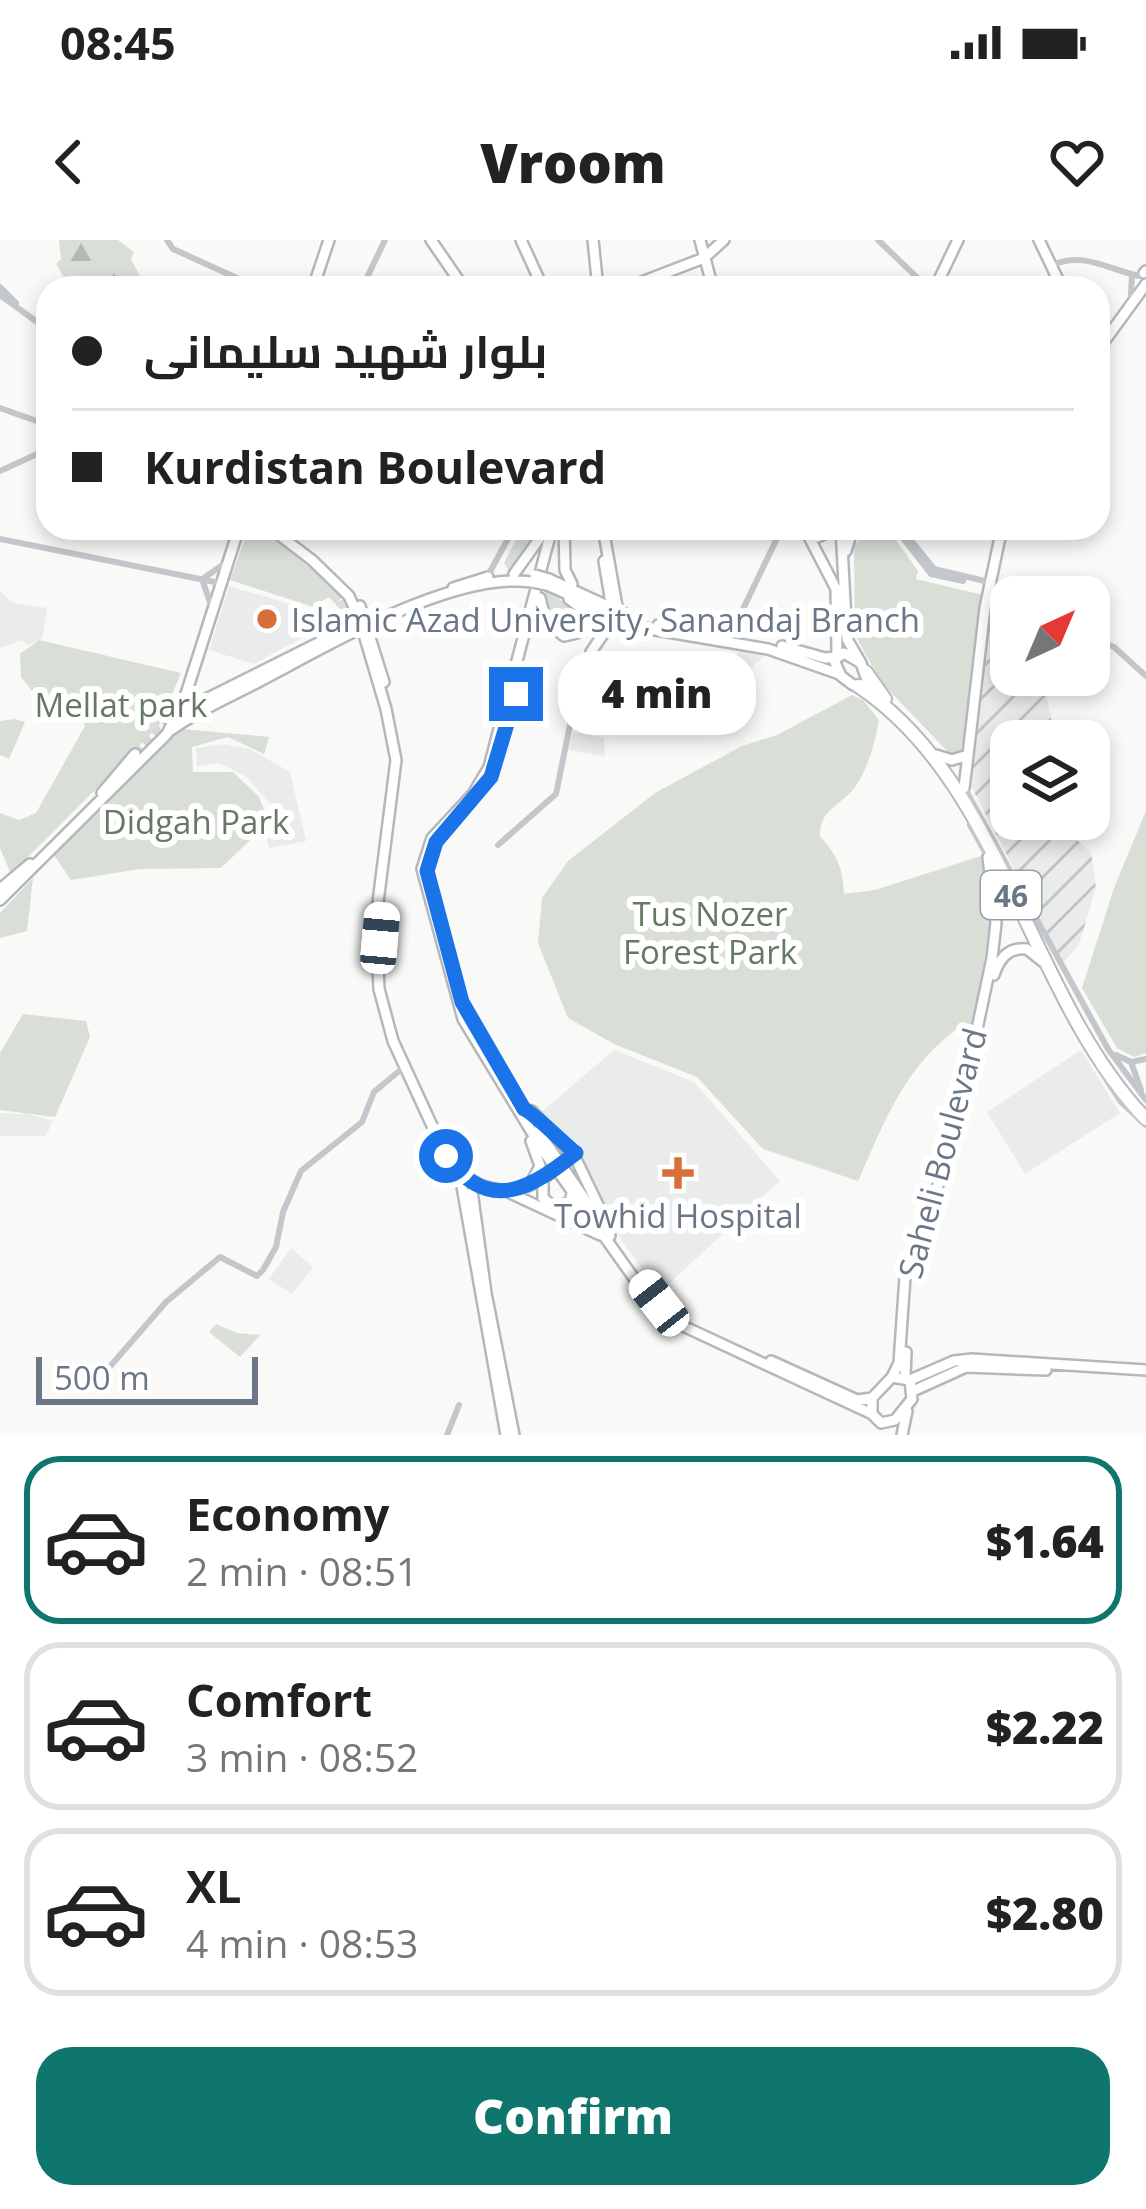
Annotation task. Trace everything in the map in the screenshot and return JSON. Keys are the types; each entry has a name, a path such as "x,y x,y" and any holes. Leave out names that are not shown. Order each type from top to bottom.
{"highway":[{"name":"46","path":"863,668 875,693 949,782 1096,1051 1146,1122"},
{"name":"46","path":"855,686 875,693 937,755 961,788 1080,1010 1146,1103"}],"main road":[{"path":"317,276 329,240"},
{"path":"432,240 457,276"},
{"path":"524,240 540,263 543,276"},
{"path":"590,240 594,276"},
{"path":"701,240 711,276"},
{"path":"671,276 706,260 727,240"},
{"path":"940,276 960,240"},
{"path":"1040,240 1057,276"},
{"path":"660,276 706,260"},
{"path":"1110,328 1143,276"},
{"path":"0,898 152,744 170,717 233,540"},
{"path":"167,734 193,673 235,540"},
{"path":"286,540 312,560 367,623"},
{"path":"295,540 340,579 367,623 399,737 401,761 374,941 379,989 393,1041 450,1150 469,1172 508,1186 543,1176"},
{"path":"514,574 544,540"},
{"path":"525,652 552,540"},
{"path":"552,540 496,767 488,784 433,847 427,865 468,1017 573,1189 659,1303 730,1346 865,1402 889,1435"},
{"path":"558,540 575,589"},
{"path":"602,540 614,614"},
{"path":"592,652 614,614 602,540"},
{"path":"0,898 167,734 254,679 345,632 486,578 514,574 575,589 614,614 646,623 830,659 855,686 866,683 863,668 843,640 836,589 810,540"},
{"path":"830,659 843,640 841,540"},
{"path":"844,562 850,540"},
{"path":"961,788 985,588 998,540"},
{"path":"367,623 500,580 534,579"},
{"path":"540,599 546,622 559,634 573,635 586,623 586,612 549,583"},
{"path":"549,583 644,628 830,659 848,655 863,668"},
{"path":"594,600 606,597 609,587"},
{"path":"345,632 353,604"},
{"path":"530,639 544,631 570,638 593,623 603,634"},
{"path":"345,632 370,643"},
{"path":"193,673 203,687 222,690"},
{"path":"186,709 254,679"},
{"path":"102,793 135,754"},
{"path":"937,755 952,760 968,754"},
{"name":"Saheli Boulevard","path":"909,1383 911,1279 962,1132 996,960 988,857"},
{"path":"381,891 380,950 390,1017 446,1156 473,1190 510,1435"},
{"path":"996,960 1021,948 1032,951 1044,964"},
{"name":"Saheli Boulevard","path":"892,1377 899,1363 909,1263 956,1131 996,960"},
{"path":"524,1114 532,1111 569,1154 606,1218 608,1238"},
{"path":"524,1114 543,1176 542,1198 555,1208 570,1202 573,1189"},
{"path":"524,1114 608,1238"},
{"path":"458,1170 473,1190 508,1192 521,1190 569,1154"},
{"path":"508,1192 608,1238"},
{"path":"865,1402 892,1377 909,1383 974,1366 1146,1372"},
{"path":"902,1435 909,1383"},
{"path":"881,1423 896,1420 908,1407"}],"street":[{"path":"167,240 173,249 233,276"},
{"path":"368,276 385,240"},
{"path":"878,240 920,276"},
{"path":"1052,265 1090,258 1143,276"},
{"path":"2,293 36,322"},
{"path":"0,408 36,421"},
{"path":"0,471 36,454"},
{"path":"0,539 215,582"},
{"path":"486,578 509,540"},
{"path":"501,575 497,571 511,540"},
{"path":"730,636 776,540"},
{"path":"907,540 934,569 990,589"},
{"path":"200,579 220,566"},
{"path":"200,579 210,602"},
{"path":"1110,645 1146,676"},
{"path":"497,845 556,794 571,719 592,652"},
{"path":"855,686 907,731 930,760 988,857 1102,1075 1121,1102 1146,1122"},
{"path":"961,788 1108,1049 1146,1103"},
{"path":"1108,1049 1131,1062 1146,1103"},
{"path":"1131,1062 1146,1059"},
{"path":"107,1370 166,1302 216,1259 223,1257 248,1272 263,1270 276,1247 283,1212 301,1171 362,1122 374,1092 406,1064"},
{"path":"447,1435 459,1406"}],"shaded area":[{"name":"Islamic Azad University, Sanandaj Branch","path":"229,586 311,610 320,628 254,664 209,650"},
{"path":"0,591 13,603 47,608 42,639 0,648"},
{"path":"990,608 990,696 1046,696 1052,720 990,720 990,823 971,786"},
{"path":"740,651 765,656 726,689 714,679"},
{"path":"580,702 603,708 603,735 574,729"},
{"path":"573,732 604,738 605,756 568,750"},
{"path":"225,744 250,749 290,772 306,841 269,848 264,831 275,825 269,803 247,777 219,763 197,766 196,748"},
{"path":"999,840 1077,840 1091,853 1096,888 1079,944 1063,963"},
{"name":"Towhid Hospital","path":"614,1050 694,1082 780,1181 659,1293 610,1224 596,1185 581,1165 583,1150 577,1143 561,1141 539,1114"},
{"path":"1081,1050 1120,1113 1025,1174 987,1112"},
{"path":"0,1113 53,1121 46,1136 0,1136"},
{"path":"291,1248 313,1267 292,1294 269,1279"}],"green space":[{"path":"59,240 118,240 134,252 131,259 140,276 63,276 56,264 61,259"},
{"path":"244,540 277,540 343,597 337,602 345,599 349,606 345,618 327,629 323,621 341,610 329,597 313,607 230,580"},
{"path":"516,540 535,540 515,571 504,563"},
{"path":"859,540 896,540 918,571 916,579 983,595 963,750 956,755 881,682 855,635 854,546"},
{"path":"545,590 583,614 578,627 565,633 554,624 546,609"},
{"name":"Mellat park","path":"39,640 181,673 159,726 11,874 0,848 0,813 19,820 36,813 85,726 73,696 36,696 21,677 20,654"},
{"name":"Tus Nozer Forest Park","path":"852,695 863,700 879,720 861,777 821,827 820,836 840,869 844,894 875,890 981,856 992,912 973,1029 959,1027 910,1078 858,1181 763,1149 697,1077 614,1044 568,1018 538,943 542,898 568,861 655,793"},
{"path":"0,721 25,722 9,759 0,755"},
{"name":"Didgah Park","path":"183,729 269,737 264,754 228,737 192,747 193,772 233,772 259,797 269,822 221,868 140,869 71,880 53,854"},
{"path":"1146,811 1146,1053 1134,1057 1117,1048 1082,988 1114,888"},
{"path":"33,878 27,931 0,938 0,913"},
{"path":"23,1014 86,1021 90,1037 55,1117 0,1110 0,1053"},
{"path":"216,1324 237,1333 260,1335 240,1357 209,1332"}],"tunnel":[{"path":"135,754 176,715"}],"place":[{"name":"Islamic Azad University, Sanandaj Branch","path":"267,619"},
{"name":"Towhid Hospital","path":"678,1173"}],"route":[{"path":"446,1156 467,1178 508,1192 536,1184 576,1153 559,1142 532,1111 524,1109 468,1017 428,881 436,842 488,784 516,694"}]}
